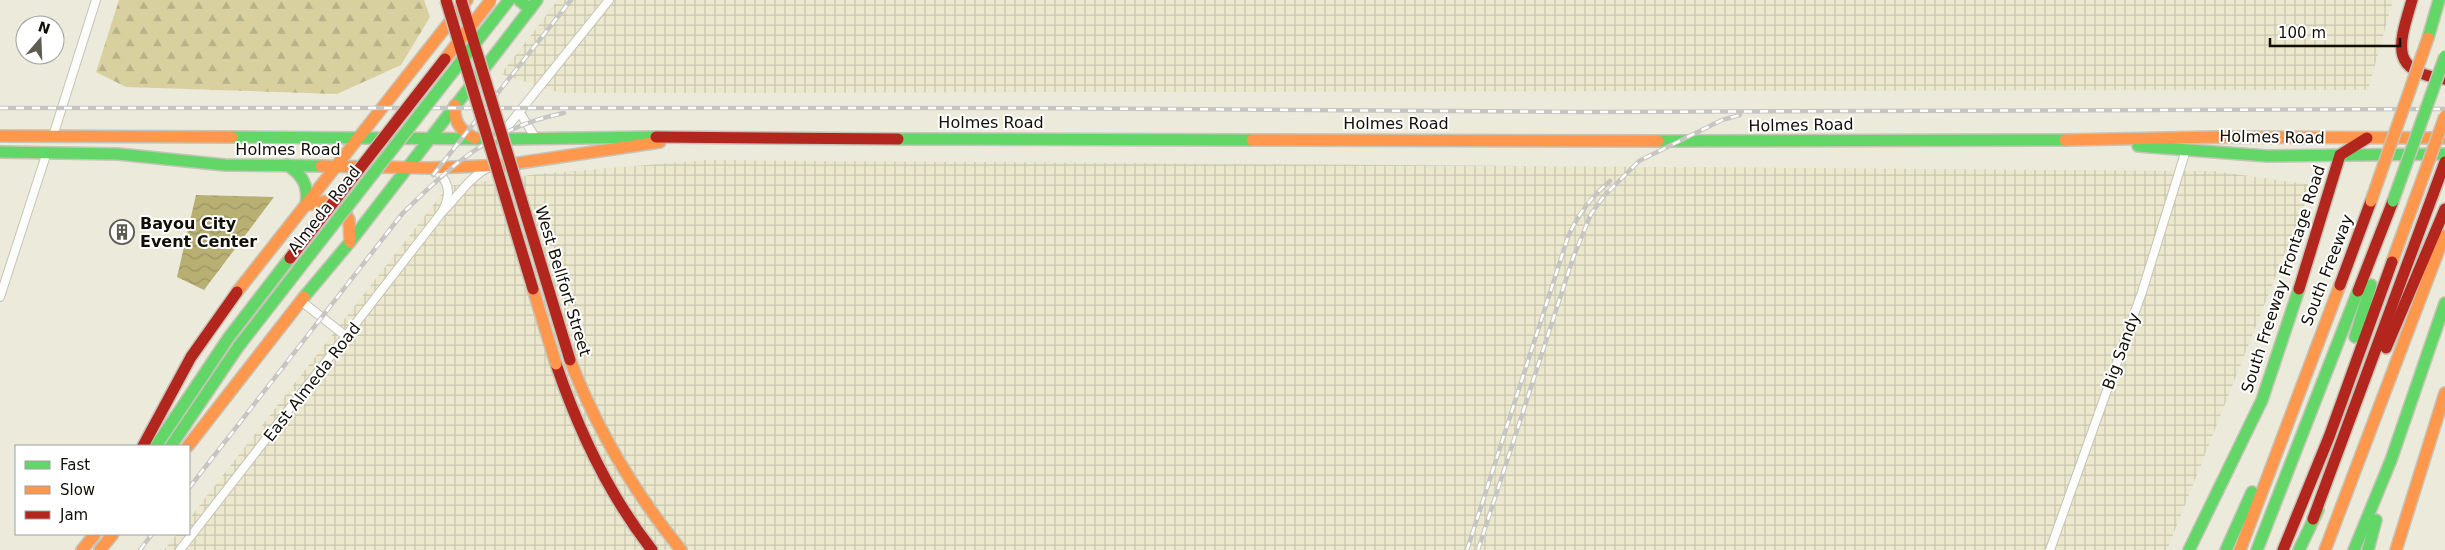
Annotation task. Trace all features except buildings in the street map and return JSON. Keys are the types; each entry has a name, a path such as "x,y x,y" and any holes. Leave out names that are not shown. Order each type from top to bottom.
{"main road":[{"name":"West Bellfort Street","path":"446,0 556,364 576,418 600,469 632,522 652,550"},
{"name":"West Bellfort Street","path":"461,0 570,360 587,403 611,450 642,500 681,550"},
{"path":"144,445 208,330 467,0"},
{"name":"Almeda Road","path":"157,445 224,344 491,0"},
{"name":"Almeda Road","path":"172,445 238,347 509,0"},
{"path":"189,445 268,341 350,242 534,4 519,0"},
{"path":"2412,0 2400,40 2400,52 2409,68 2415,73 2432,78 2445,78"},
{"name":"South Freeway","path":"2240,550 2371,200 2440,0"},
{"path":"2257,550 2393,202 2445,56"},
{"path":"455,105 454,116 461,128 475,138"},
{"path":"2283,550 2293,530 2329,437 2445,116"},
{"name":"Holmes Road","path":"0,136 497,139 535,137 2099,141 2217,137 2445,138"},
{"path":"0,151 6,146 42,143 52,136"},
{"path":"47,152 63,144 99,143 104,136"},
{"name":"Holmes Road","path":"0,151 118,154 209,164 408,166 431,168 492,166 694,138"},
{"name":"South Freeway Frontage Road","path":"2190,550 2262,400 2285,334 2340,155 2368,138"},
{"name":"Holmes Road","path":"2099,141 2267,156 2445,154"},
{"path":"2300,550 2445,162"},
{"path":"287,165 304,178 308,190 306,205"},
{"path":"306,205 322,199 331,199 340,205 350,217 352,225 350,242"},
{"path":"2293,530 2366,300 2393,202"},
{"path":"2313,519 2344,456 2377,369 2445,209"},
{"path":"2325,550 2445,233"},
{"path":"2354,550 2391,460 2445,303"},
{"path":"2396,550 2445,393"},
{"path":"2226,550 2287,424"},
{"path":"2368,550 2391,460"},
{"path":"82,550 94,535"},
{"path":"100,550 112,535"}],"street":[{"path":"52,136 96,0"},
{"path":"497,139 520,113 609,0"},
{"path":"520,113 535,137"},
{"name":"Big Sandy","path":"2050,550 2142,292 2186,150"},
{"path":"0,297 47,152"},
{"name":"East Almeda Road","path":"180,550 442,212 477,174 492,166"},
{"name":"East Almeda Road","path":"431,168 441,174 448,187 448,199 442,212"},
{"path":"301,301 347,337"}],"shaded area":[{"path":"558,0 2393,0 2368,90 560,93 501,74"},
{"path":"706,160 2214,171 2312,185 2167,550 164,550 176,535 190,535 190,518 448,186 538,174"}],"green space":[{"path":"119,0 424,0 430,17 401,65 337,94 126,87 96,72"}],"water":[{"path":"196,195 274,197 204,290 177,277"}],"railway":[{"path":"433,175 571,0"},
{"path":"0,108 1024,108 1584,112 2445,109"},
{"path":"190,487 402,214 456,164 494,138 539,119 564,113"},
{"path":"1478,550 1573,258 1591,214 1604,196 1639,161 1722,120 1740,115"},
{"path":"1467,550 1568,237 1586,206 1610,181"},
{"path":"140,550 151,535"}],"traffic: fast":[{"path":"301,266 509,0"},
{"path":"519,0 530,9"},
{"path":"304,297 350,242 537,0"},
{"path":"2428,38 2439,0"},
{"path":"2393,201 2445,56"},
{"path":"232,137 501,139 656,137"},
{"path":"898,139 1252,140"},
{"path":"1658,141 2065,140"},
{"path":"2138,146 2267,156 2445,154"},
{"path":"0,152 118,154 225,165 321,166"},
{"path":"287,165 304,182 307,192 306,205"},
{"path":"157,445 229,337 290,258"},
{"path":"172,445 238,347 301,266"},
{"path":"2355,337 2371,285"},
{"path":"2189,550 2262,400 2299,289"},
{"path":"2257,550 2358,291"},
{"path":"2354,550 2391,460 2445,303"},
{"path":"2226,550 2252,492"},
{"path":"2299,550 2318,510"},
{"path":"2368,550 2376,520"}],"traffic: slow":[{"path":"237,292 467,0"},
{"path":"445,59 491,0"},
{"path":"2371,201 2428,38"},
{"path":"455,105 455,116 459,125 466,133 475,138"},
{"path":"2418,191 2445,116"},
{"path":"0,136 232,137"},
{"path":"2065,140 2217,137 2443,138"},
{"path":"1252,140 1658,141"},
{"path":"321,166 431,168 505,165 660,142"},
{"path":"2392,262 2418,191"},
{"path":"306,205 328,201 342,206 349,220 350,242"},
{"path":"2325,550 2444,236"},
{"path":"2240,550 2340,285"},
{"path":"533,289 556,364"},
{"path":"189,445 304,297"},
{"path":"570,360 592,411 618,460 648,506 681,550"},
{"path":"2396,550 2445,393"},
{"path":"82,550 94,535"},
{"path":"100,550 112,535"}],"traffic: jam":[{"path":"446,0 533,289"},
{"path":"461,0 570,360"},
{"path":"2412,0 2402,42 2402,53 2406,63 2414,70 2445,79"},
{"path":"290,258 445,59"},
{"path":"656,137 898,139"},
{"path":"2299,289 2340,155 2367,138"},
{"path":"2313,519 2445,162"},
{"path":"2340,285 2371,201"},
{"path":"2358,291 2393,201"},
{"path":"2386,348 2445,209"},
{"path":"2283,550 2329,437 2392,262"},
{"path":"144,445 191,357 237,292"},
{"path":"556,364 596,462 622,507 652,550"}],"place":[{"name":"Bayou City Event Center","path":"122,232"}]}
